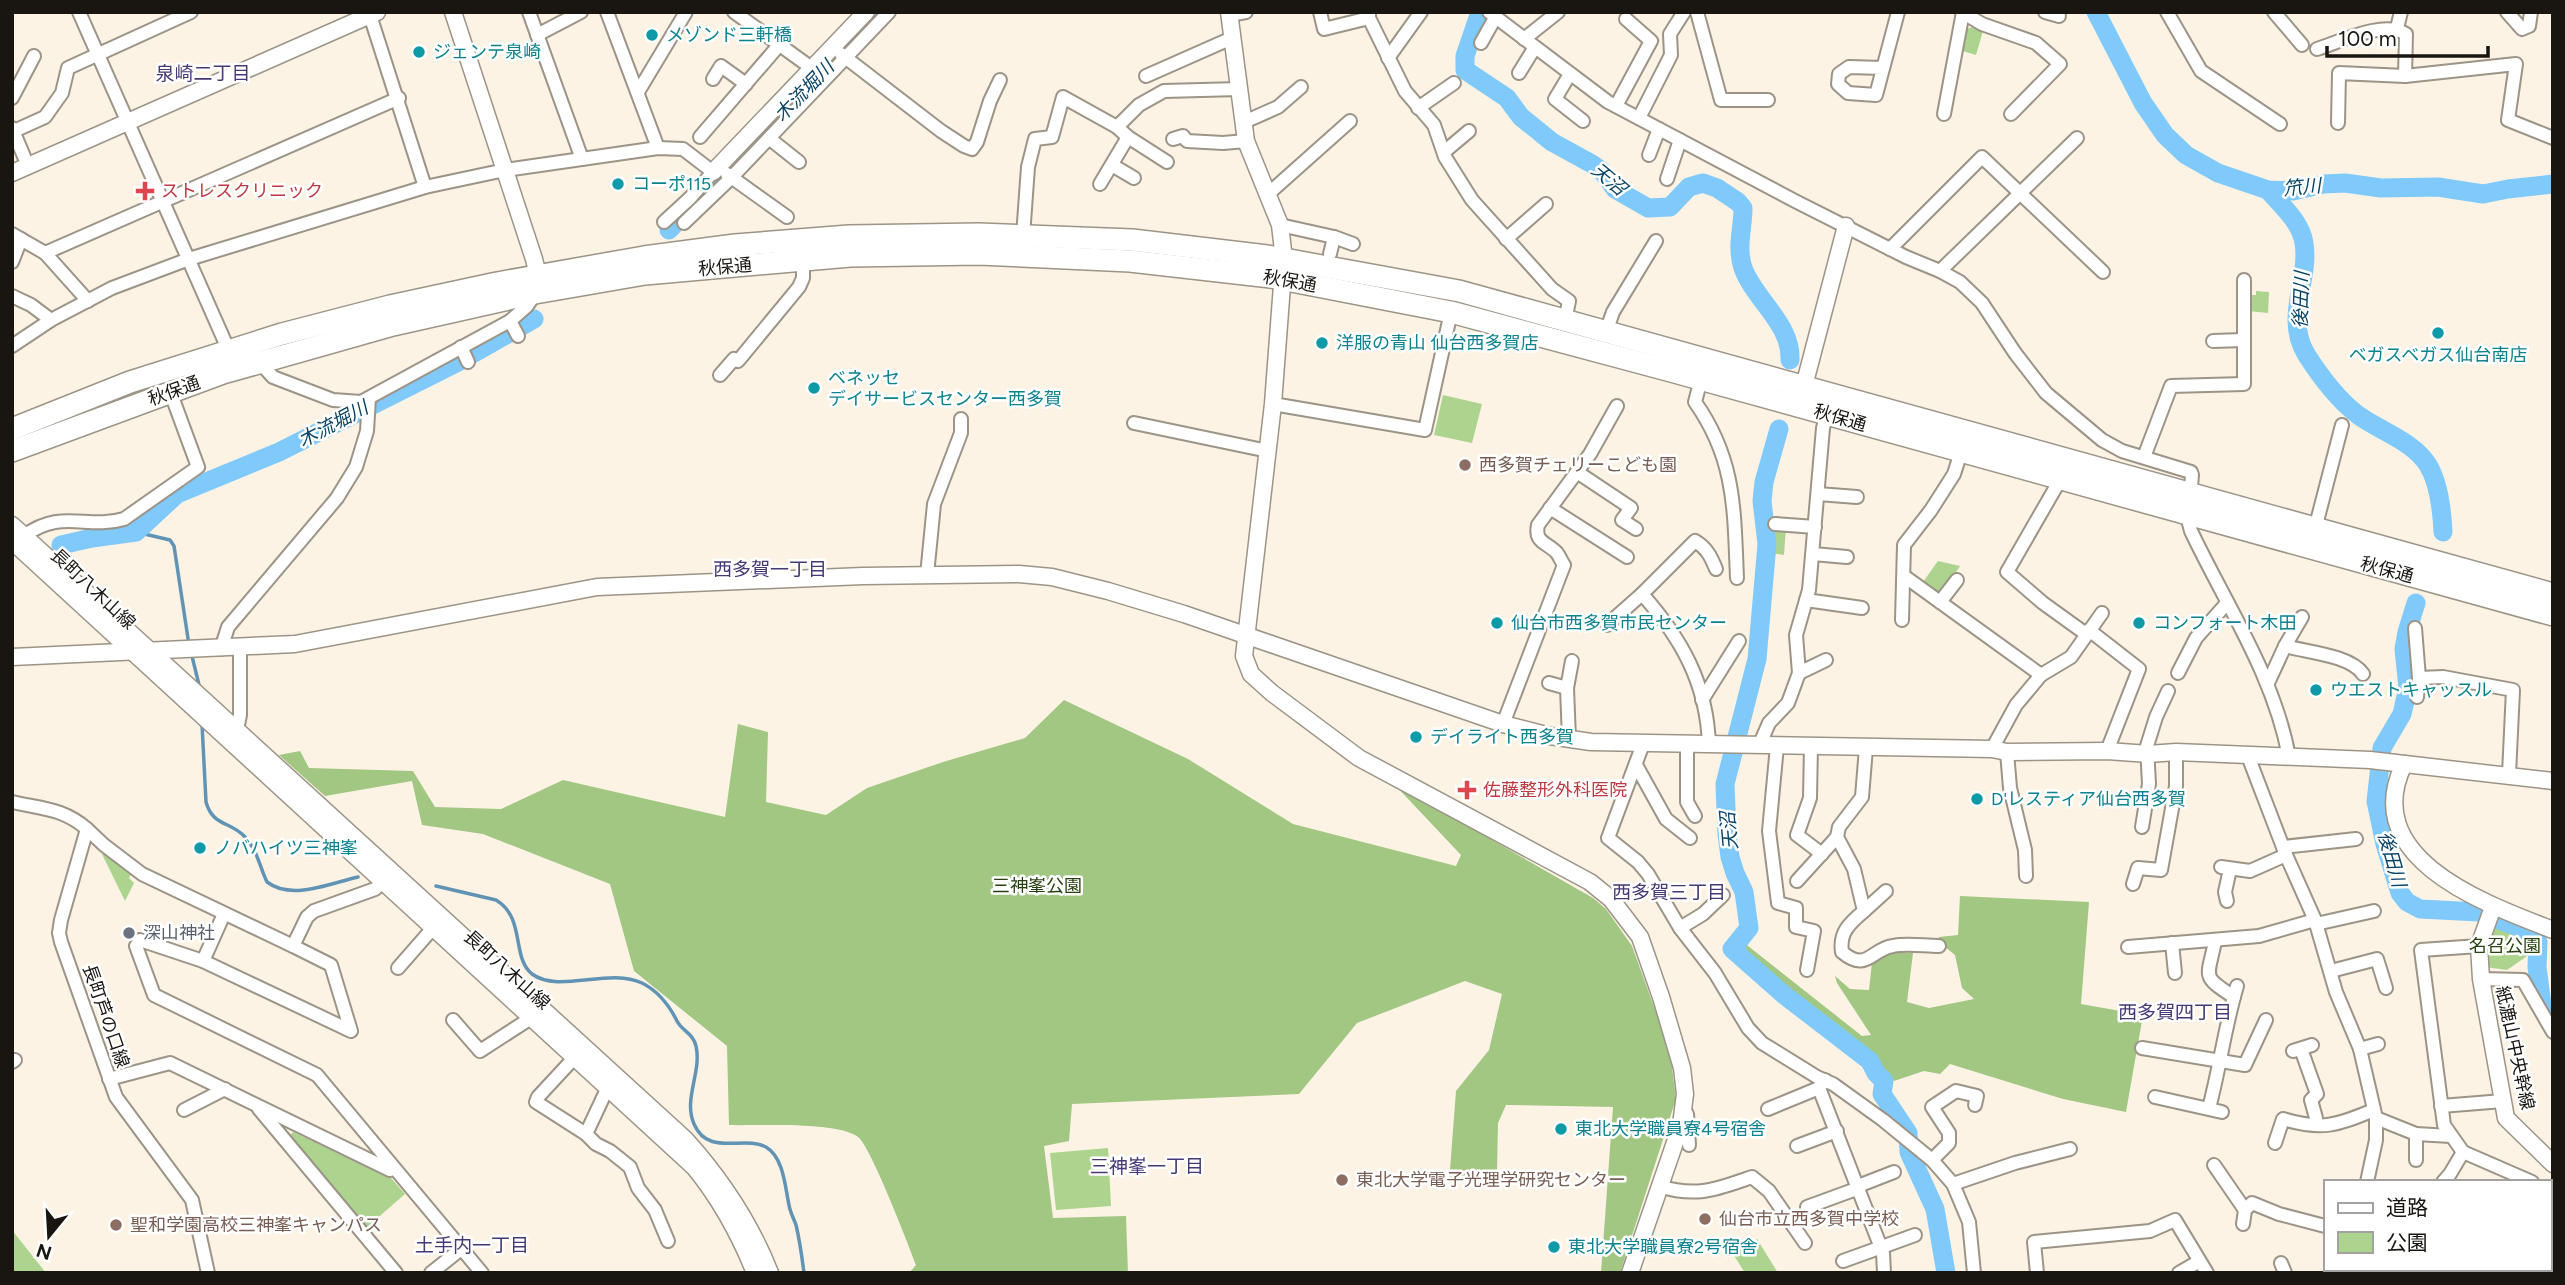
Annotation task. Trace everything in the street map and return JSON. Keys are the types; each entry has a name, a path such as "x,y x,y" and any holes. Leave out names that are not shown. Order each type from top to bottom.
{"highway":[{"name":"秋保通","path":"12,451 170,391 260,363 536,284 643,257 849,236 979,234 1132,240 1283,269 1451,312 2060,480 2315,529 2553,594"},
{"name":"秋保通","path":"12,429 130,382 390,306 536,284 850,256 1007,255 1283,269 1329,259 1459,291 1804,386 2553,615"}],"street":[{"path":"79,12 229,351"},
{"path":"28,166 13,129 45,117 62,93 68,68 191,12"},
{"path":"260,363 273,377 333,400 369,405 514,328 527,306 536,284 505,170 453,12"},
{"path":"529,12 582,159"},
{"path":"537,35 581,12"},
{"path":"607,12 658,148"},
{"path":"638,92 686,12"},
{"path":"734,12 813,69"},
{"path":"664,222 690,198 770,139 840,53 866,12"},
{"path":"684,223 723,173 813,69 840,53 889,12"},
{"path":"1246,12 1229,14 1246,141 1280,225 1283,269 1273,404 1244,656 1251,674 1291,708 1359,758 1569,869 1611,898 1640,937 1682,1068 1685,1094 1683,1113 1630,1273"},
{"path":"1320,12 1324,29 1369,15 1405,91 1434,125 1444,152 1472,200 1552,289 1569,301 1565,321"},
{"path":"1388,58 1421,12"},
{"path":"1519,73 1529,43 1558,12"},
{"path":"1639,118 1667,65 1671,55 1670,34 1684,12"},
{"path":"1696,12 1721,100 1768,100"},
{"path":"1883,68 1898,12"},
{"path":"1944,114 1962,12 1982,18 2036,43 2060,64 2011,114"},
{"path":"2045,12 2059,16 2057,12"},
{"path":"2167,12 2201,71 2280,124"},
{"path":"2274,12 2302,45"},
{"path":"2397,28 2401,12"},
{"path":"2507,12 2522,29 2529,26 2531,12"},
{"path":"12,173 372,13 425,187"},
{"path":"1481,43 1492,15 1616,106 1890,249 1940,271 1972,292 2046,393 2111,447 2191,472 2191,531 2267,683 2283,724 2289,757"},
{"path":"1616,106 1651,41 1626,19"},
{"path":"2317,49 2385,27 2397,28 2406,34 2404,76"},
{"path":"1146,76 1233,38"},
{"path":"700,136 780,44"},
{"path":"840,53 942,131 972,149 1000,80"},
{"path":"12,98 34,55"},
{"path":"2338,123 2339,73 2404,76 2516,64 2508,120 2553,138"},
{"path":"713,79 721,66 746,84"},
{"path":"1570,74 1555,99 1583,121"},
{"path":"1418,108 1454,83"},
{"path":"1244,122 1278,107 1301,87"},
{"path":"1117,127 1139,105 1164,91 1239,89"},
{"path":"1023,236 1028,167 1035,139 1052,137 1063,97 1117,127 1167,162"},
{"path":"45,253 398,98"},
{"path":"1268,194 1350,121"},
{"path":"1649,155 1660,130"},
{"path":"1444,152 1469,131"},
{"path":"1173,139 1182,136 1187,141 1223,144 1246,141"},
{"path":"1100,184 1128,137"},
{"path":"1940,271 2077,138"},
{"path":"770,139 799,162"},
{"path":"1667,179 1680,141"},
{"path":"12,346 51,320 112,288 189,259 425,187 505,170 658,148 683,149 787,217"},
{"path":"1890,249 1982,157 2103,272"},
{"path":"1112,165 1134,178"},
{"path":"1507,239 1546,204"},
{"path":"1280,225 1353,244"},
{"path":"1804,386 1846,226"},
{"path":"12,262 16,237 45,253 88,301"},
{"path":"1329,259 1334,237"},
{"path":"1606,332 1613,312 1656,241"},
{"path":"720,375 734,359 738,361 799,287 803,278 803,260"},
{"path":"2144,457 2171,386 2244,384 2244,281"},
{"path":"12,296 31,305 51,320"},
{"path":"1273,404 1425,430 1451,312"},
{"path":"2213,341 2244,340"},
{"path":"1701,379 1695,402 1712,426 1729,480 1734,512 1737,579"},
{"path":"170,391 198,467 124,519 113,522 59,520 16,534 151,651 181,687 205,709 237,730 388,878 695,1150 712,1169 745,1218 770,1273"},
{"path":"221,649 228,627 337,498 360,456 367,431 369,405"},
{"path":"1503,724 1564,565 1557,554 1539,540 1536,534 1538,525 1577,472 1617,406"},
{"path":"1744,746 1788,703 1799,673 1796,635 1807,600 1823,428 1827,415"},
{"path":"927,575 934,504 961,433 961,419"},
{"path":"1133,423 1268,451"},
{"path":"2315,529 2343,425"},
{"path":"1902,620 1904,545 1954,474 1961,452"},
{"path":"1577,472 1630,508 1622,520 1636,529"},
{"path":"2060,480 2007,572 2043,603 2139,669 2107,751"},
{"path":"1818,494 1857,496"},
{"path":"1550,508 1627,557"},
{"path":"1775,524 1815,527"},
{"name":"長町八木山線","path":"16,534 133,652 181,687"},
{"path":"1607,625 1695,541 1703,545 1716,569"},
{"path":"1813,554 1847,556"},
{"path":"12,657 240,648 318,640 597,587 1019,574 1052,578 1139,600 1503,724 1569,739 1643,744 2107,751 2149,754 2176,752 2370,760 2553,780"},
{"path":"1904,576 2041,674"},
{"path":"1940,602 1957,580"},
{"path":"1642,594 1683,646 1708,715 1709,745"},
{"path":"1807,600 1862,608"},
{"path":"2178,673 2196,638 2227,603"},
{"path":"2026,876 2025,850 2000,750 2016,705 2041,674 2071,657 2102,613"},
{"path":"2267,683 2302,617"},
{"path":"2415,628 2419,678 2417,697"},
{"path":"1702,700 1739,641"},
{"path":"2285,646 2346,661 2363,674"},
{"path":"237,730 240,715 240,648"},
{"path":"1799,673 1826,660"},
{"path":"1569,739 1567,688 1572,661"},
{"path":"2419,678 2443,677 2513,690 2510,774"},
{"path":"1549,683 1567,688"},
{"path":"2142,827 2150,808 2147,746 2168,691"},
{"name":"長町八木山線","path":"205,709 388,878 433,928 694,1167 734,1222 755,1273"},
{"path":"1643,744 1608,838 1638,862 1648,874 1680,928 1715,973 1748,1028 1762,1043 1899,1133 1932,1160 1953,1184 1969,1222 1974,1273"},
{"path":"1687,745 1687,802 1695,816"},
{"path":"1777,746 1769,831 1778,903 1796,908 1796,927 1814,931 1807,970"},
{"path":"1811,746 1810,798 1797,835 1822,854"},
{"path":"1797,881 1837,837 1839,827 1862,797 1866,748"},
{"path":"2133,884 2138,868 2161,870 2176,786 2176,752"},
{"path":"2248,756 2316,922 2336,992 2360,1049 2375,1114 2375,1149 2367,1180"},
{"path":"2396,763 2393,805 2395,821 2407,842 2433,872 2491,914 2553,930"},
{"path":"1636,765 1666,819 1690,838"},
{"path":"12,802 62,811 75,818 104,845 142,874 331,965 351,1031 203,961 140,940 136,946 154,995 317,1075 482,1273"},
{"name":"長町芦の口線","path":"88,829 60,933 116,1097 192,1200 208,1273"},
{"path":"1837,837 1854,869 1864,911"},
{"path":"2227,901 2225,892 2230,866 2250,872 2285,851 2356,839"},
{"path":"293,946 307,917 314,911 375,889 388,878"},
{"path":"1886,891 1844,932 1840,942 1842,952 1862,961 1891,946 1939,946"},
{"path":"1680,928 1703,914 1723,895"},
{"path":"2128,947 2259,936 2374,911"},
{"path":"203,961 225,914"},
{"name":"紙漉山中央幹線","path":"2491,914 2479,946 2481,979 2506,1118 2550,1155"},
{"path":"398,968 433,928"},
{"path":"2155,1097 2215,1110 2225,1029 2235,991 2210,982 2208,975 2215,941"},
{"path":"2172,943 2175,973"},
{"path":"2479,946 2421,950 2444,1125 2463,1152 2524,1180"},
{"path":"2332,971 2377,959 2386,988"},
{"path":"2481,979 2524,980 2553,1032"},
{"path":"453,1020 480,1051 531,1018"},
{"path":"2142,1048 2245,1065 2266,1020"},
{"path":"2360,1049 2378,1044"},
{"path":"2302,1048 2317,1094 2311,1100 2315,1125"},
{"path":"575,1057 536,1102 586,1134 630,1167 638,1188 654,1210 668,1241"},
{"path":"109,1079 170,1063 396,1173"},
{"path":"1768,1109 1822,1084"},
{"path":"1822,1084 1881,1247 1884,1273"},
{"path":"586,1134 608,1087"},
{"path":"184,1110 225,1089"},
{"path":"1932,1160 1949,1143 1949,1133 1932,1107 1956,1091 1977,1096 1975,1105"},
{"path":"2441,1106 2503,1101"},
{"path":"254,1103 396,1273"},
{"path":"1683,1113 1689,1115 1689,1145"},
{"path":"2274,1143 2283,1119 2315,1125 2336,1125 2375,1114 2416,1135 2451,1136"},
{"path":"1797,1146 1837,1131"},
{"path":"2416,1135 2416,1160"},
{"path":"358,1154 368,1138"},
{"path":"1953,1184 2015,1163 2070,1149"},
{"path":"2444,1180 2463,1152"},
{"path":"2214,1165 2245,1210"},
{"path":"1807,1207 1894,1172"},
{"path":"1660,1186 1674,1191 1708,1192 1752,1177 1769,1191 1805,1243"},
{"path":"2243,1224 2245,1210 2252,1203 2279,1214 2324,1226"},
{"path":"2037,1273 2034,1242 2150,1231 2175,1220 2207,1273"},
{"path":"1843,1261 1915,1235"},
{"path":"431,1273 461,1249"},
{"path":"2179,1273 2198,1262"}],"green space":[{"path":"1972,27 1983,31 1976,55 1959,50 1964,30"},
{"path":"2256,291 2269,292 2268,313 2248,311 2248,300 2251,295 2256,295"},
{"path":"1443,395 1482,404 1472,443 1434,435"},
{"path":"1772,527 1786,527 1784,555 1771,553"},
{"path":"1938,561 1960,566 1943,592 1938,593 1923,582"},
{"name":"三神峯公園","path":"1064,700 1188,759 1293,824 1456,866 1461,855 1394,784 1593,898 1606,909 1632,946 1670,1051 1676,1099 1620,1273 1601,1273 1613,1107 1506,1105 1498,1123 1497,1173 1449,1183 1456,1091 1489,1050 1502,994 1465,981 1357,1023 1299,1094 1072,1104 1069,1141 1044,1146 1053,1218 1126,1216 1128,1273 909,1273 916,1265 880,1176 858,1137 848,1132 816,1126 729,1125 727,1046 634,971 610,884 483,834 422,825 412,781 325,796 279,755 300,751 309,768 413,771 435,807 501,809 563,780 725,817 738,724 768,732 766,802 826,815 867,788 1025,738"},
{"path":"102,854 131,874 129,878 134,883 125,901"},
{"path":"1960,896 2089,902 2081,1004 2143,1015 2126,1112 2063,1099 1950,1064 1940,1074 1924,1071 1894,1081 1737,949 1743,942 1862,1036 1871,1035 1835,976 1850,989 1869,990 1872,962 1892,952 1913,953 1907,1002 1929,1008 1974,999 1962,988 1955,955 1939,942 1939,937 1958,935"},
{"name":"名召公園","path":"2494,921 2525,933 2534,942 2530,954 2507,970 2485,967 2484,948"},
{"path":"293,1132 391,1178 405,1194 365,1229 289,1137"},
{"path":"1108,1148 1111,1206 1056,1210 1050,1153"},
{"path":"12,1230 46,1273 12,1273"},
{"path":"1757,1239 1778,1273 1745,1273 1733,1254"}],"waterway":[{"name":"木流堀川","path":"669,230 880,12"},
{"name":"天沼","path":"1480,12 1465,56 1465,70 1507,98 1521,117 1552,142 1602,171 1615,189 1648,208 1670,207 1689,187 1703,183 1717,188 1738,202 1743,208 1740,245 1743,268 1779,323 1789,347 1790,360"},
{"name":"笊川","path":"2096,12 2143,103 2165,135 2186,155 2218,173 2268,190 2293,191 2324,184 2345,183 2381,188 2438,187 2483,194 2553,184"},
{"name":"後田川","path":"2268,190 2295,221 2304,243 2304,271 2297,326 2306,354 2329,387 2350,409 2405,443 2422,457 2432,472 2437,489 2443,532"},
{"name":"木流堀川","path":"61,545 136,532 177,494 279,452 460,361 534,319"},
{"name":"天沼","path":"1779,429 1764,482 1762,501 1767,544 1757,659 1725,784 1730,857 1744,892 1749,928 1732,949 1783,994 1870,1061 1884,1081 1882,1094 1908,1133 1909,1152 1935,1209 1946,1273"},
{"path":"136,532 170,540 174,546 189,645"},
{"name":"後田川","path":"2416,603 2404,649 2408,688 2402,714 2382,748 2376,801 2385,844 2400,893 2407,902 2420,909 2479,912 2531,932 2538,942 2537,967 2542,1005 2553,1018"},
{"path":"191,652 200,689"},
{"path":"202,724 206,802 209,810 213,816 240,832 249,842 267,882 288,890 300,890 358,877"},
{"path":"436,886 496,900 505,908 515,927 522,958 532,974 556,982 629,979 648,986 662,999 696,1046 697,1066 691,1095 694,1124 708,1140 717,1143 757,1144 766,1147 777,1158 796,1225 804,1273"}],"place":[{"name":"メゾンド三軒橋","path":"652,35"},
{"name":"ジェンテ泉崎","path":"419,52"},
{"name":"コーポ115","path":"618,184"},
{"name":"ストレスクリニック","path":"145,191"},
{"name":"ベガスベガス仙台南店","path":"2438,333"},
{"name":"洋服の青山 仙台西多賀店","path":"1322,343"},
{"name":"ベネッセ デイサービスセンター西多賀","path":"814,388"},
{"name":"西多賀チェリーこども園","path":"1465,465"},
{"name":"仙台市西多賀市民センター","path":"1497,623"},
{"name":"コンフォート木田","path":"2139,623"},
{"name":"ウエストキャッスル","path":"2316,690"},
{"name":"デイライト西多賀","path":"1416,737"},
{"name":"佐藤整形外科医院","path":"1467,790"},
{"name":"D'レスティア仙台西多賀","path":"1977,799"},
{"name":"ノバハイツ三神峯","path":"200,848"},
{"name":"深山神社","path":"129,933"},
{"name":"東北大学職員寮4号宿舎","path":"1561,1129"},
{"name":"東北大学電子光理学研究センター","path":"1342,1180"},
{"name":"仙台市立西多賀中学校","path":"1705,1219"},
{"name":"聖和学園高校三神峯キャンパス","path":"116,1225"},
{"name":"東北大学職員寮2号宿舎","path":"1554,1247"}],"district":[{"name":"泉崎二丁目","path":"203,73"},
{"name":"西多賀一丁目","path":"770,569"},
{"name":"西多賀三丁目","path":"1669,892"},
{"name":"西多賀四丁目","path":"2175,1012"},
{"name":"三神峯一丁目","path":"1147,1166"},
{"name":"土手内一丁目","path":"472,1245"}]}
